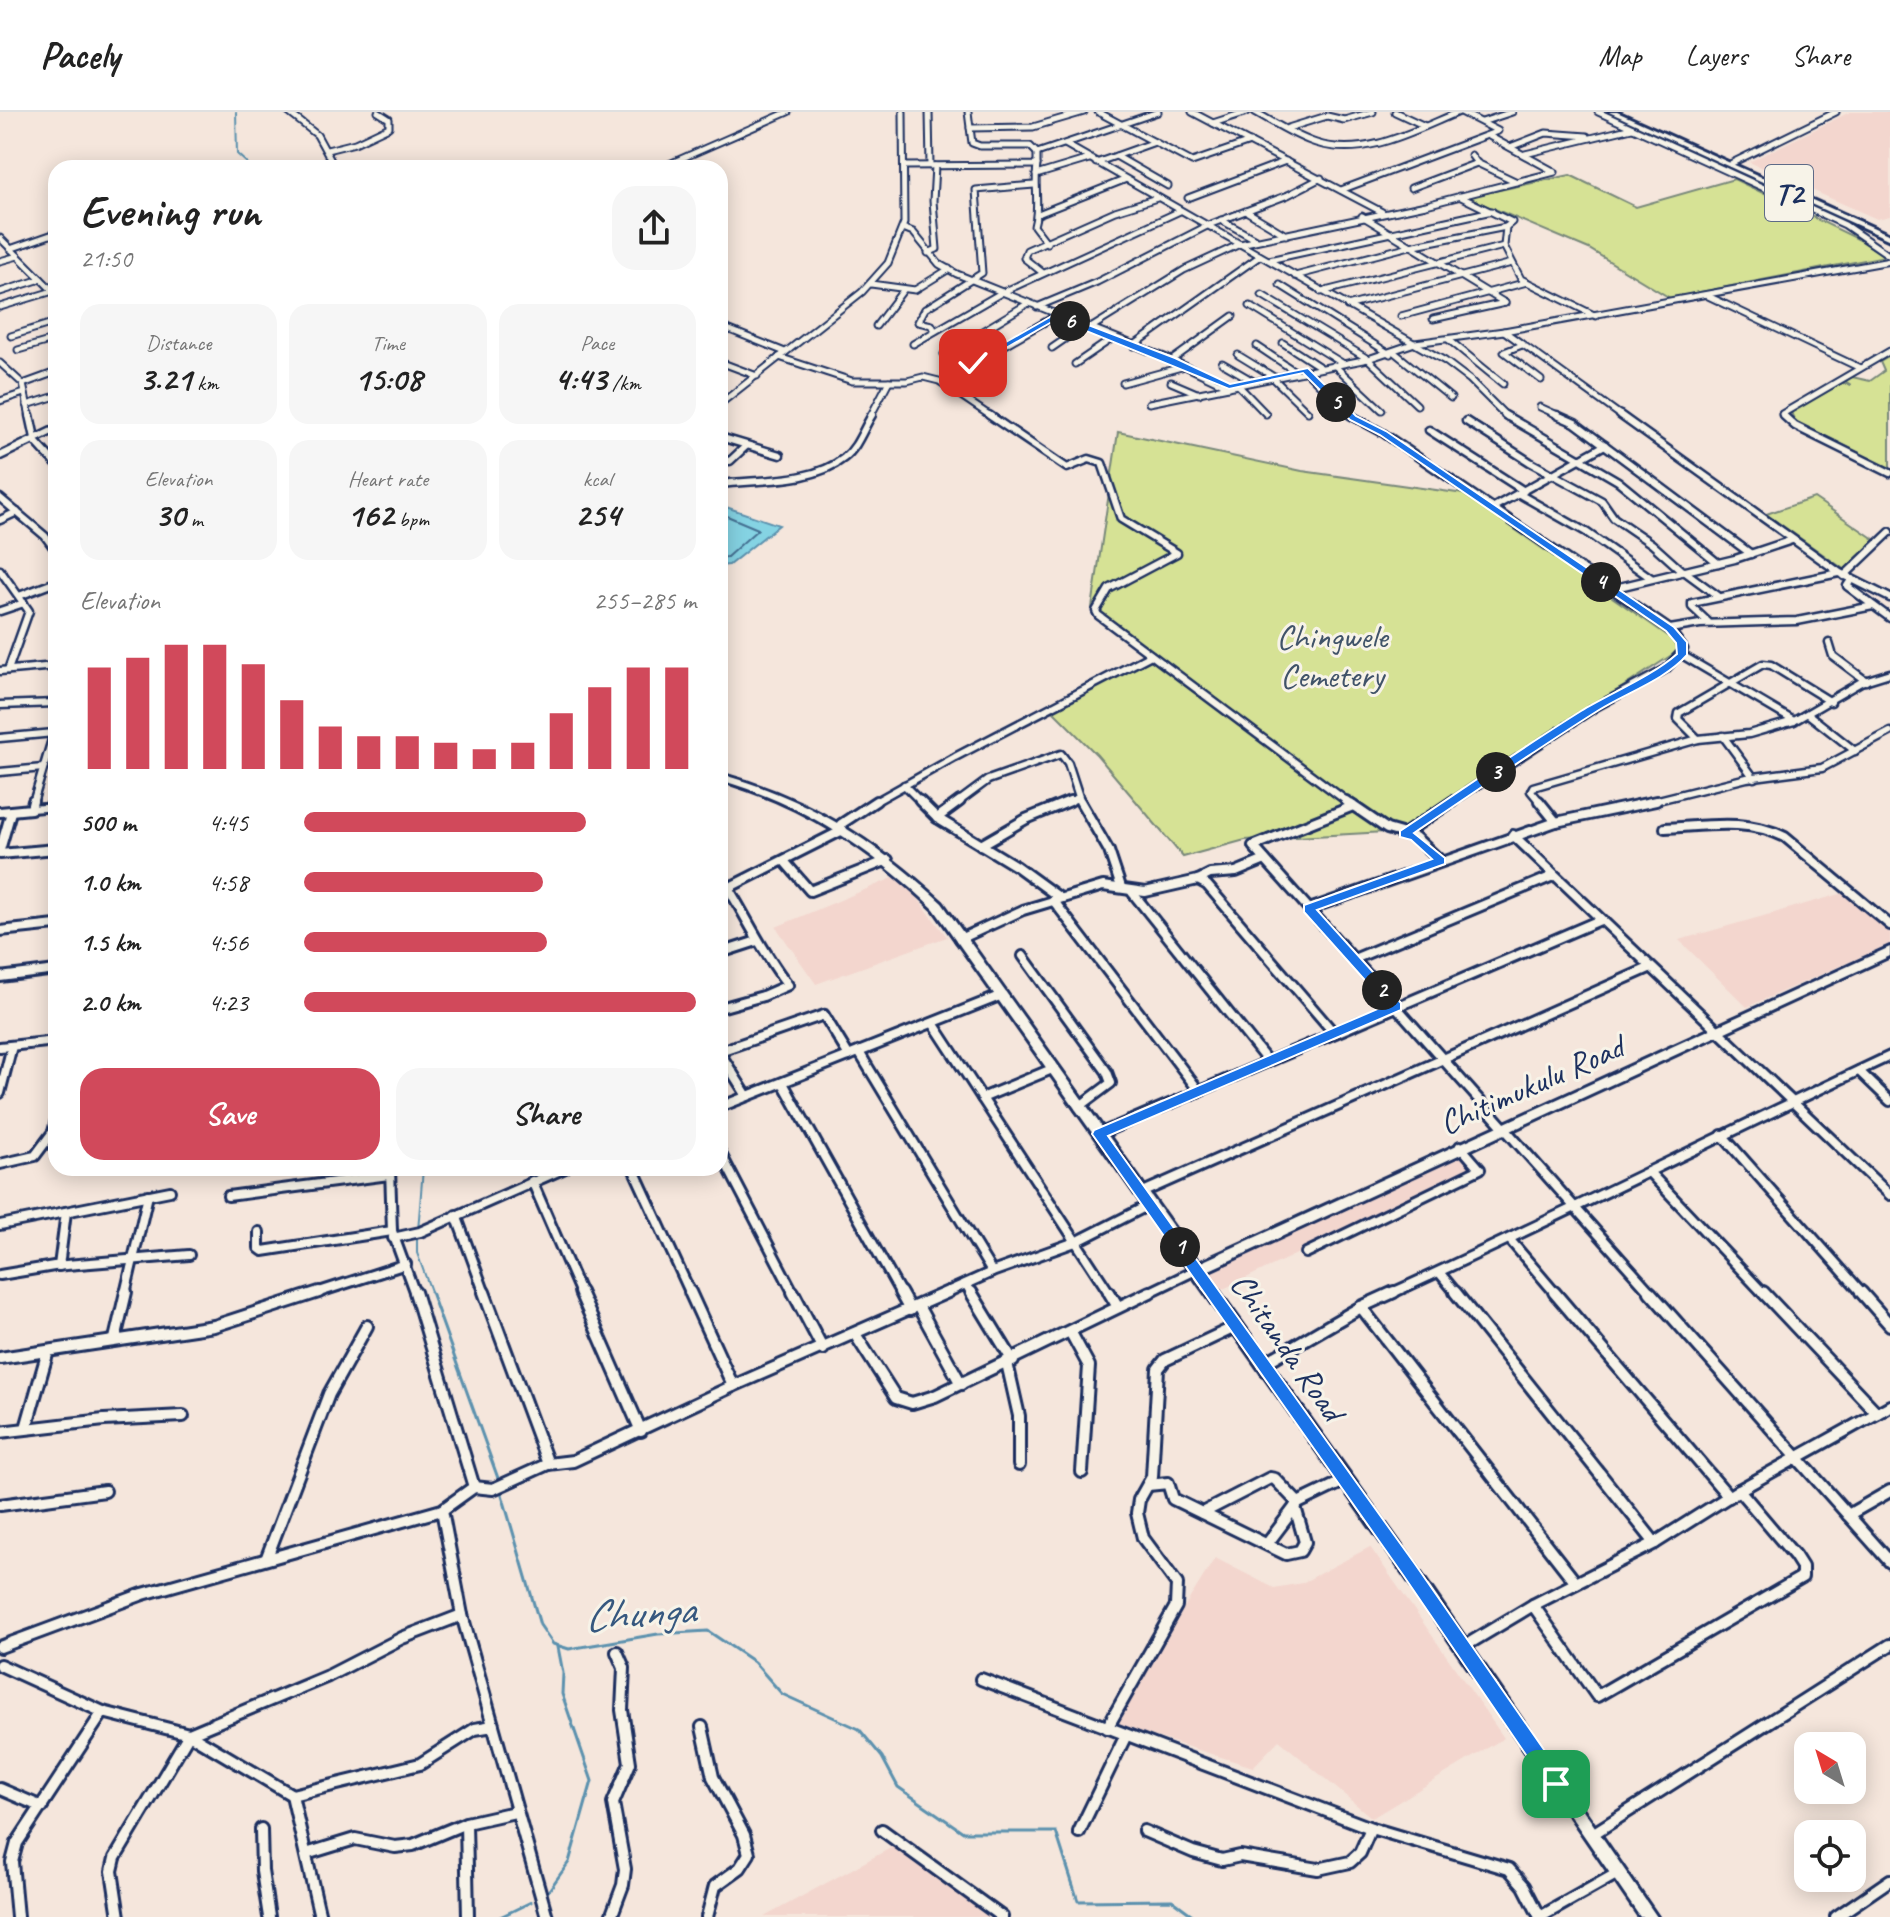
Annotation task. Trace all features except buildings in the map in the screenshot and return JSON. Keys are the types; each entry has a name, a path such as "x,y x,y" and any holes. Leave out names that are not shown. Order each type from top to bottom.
{"main road":[{"name":"T2","path":"1614,112 1890,236"},
{"name":"T2","path":"1614,112 1890,236"}],"street":[{"path":"288,112 309,123 331,160"},
{"path":"327,150 360,141 389,127 389,119 378,112"},
{"path":"678,160 788,112"},
{"path":"728,398 871,284 893,254 903,228 903,112"},
{"path":"928,253 937,248 929,112"},
{"path":"968,112 970,139 975,145 1030,146 1037,153 1034,185 1038,214 1034,226 1047,243"},
{"path":"970,128 1033,127 1084,112"},
{"path":"1098,112 1192,162 1250,142"},
{"path":"1037,153 1158,112"},
{"path":"1192,112 1382,212"},
{"path":"1213,123 1247,112"},
{"path":"1255,112 1326,146 1370,146 1460,112 1497,130 1489,136 1341,190"},
{"path":"1288,128 1327,116 1344,120 1373,112"},
{"path":"1395,112 1425,126"},
{"path":"1482,122 1512,112"},
{"path":"1598,112 1845,225 1890,259"},
{"path":"1819,112 1829,116"},
{"path":"1732,163 1836,112"},
{"path":"1524,154 1633,128"},
{"path":"1510,147 1554,132 1596,137"},
{"path":"1052,348 1184,270 1240,244 1555,172 1489,136"},
{"path":"1096,163 1155,142"},
{"path":"1065,144 1415,343 1470,380 1506,416 1626,487 1718,563"},
{"path":"1471,155 1477,163 1517,183"},
{"path":"1116,156 1168,186"},
{"path":"1036,175 1089,159"},
{"path":"1188,198 1286,161"},
{"path":"1411,188 1477,163"},
{"path":"905,166 1037,165"},
{"path":"1037,307 1097,282 1206,226 1321,178"},
{"path":"1038,214 1124,180"},
{"path":"935,331 932,325 918,322 925,309 982,273 976,190 1034,185"},
{"path":"1295,276 1410,246 1506,227 1512,222 1459,196"},
{"path":"1043,273 1027,262 1024,256 1027,250 1115,211 1157,198"},
{"path":"913,344 1001,293 1180,211"},
{"path":"1246,211 1287,235"},
{"path":"1269,260 1492,211"},
{"path":"1362,216 1505,303 1433,319"},
{"path":"1221,220 1258,241"},
{"path":"1506,227 1504,246 1512,263 1527,282 1597,316"},
{"path":"903,228 913,232 928,253 972,281 1172,360 1229,387"},
{"path":"10,249 48,236"},
{"path":"0,238 48,287"},
{"path":"1321,292 1504,246"},
{"path":"0,261 18,256"},
{"path":"1133,346 1260,256"},
{"path":"1149,403 1368,359 1415,343 1597,316 1890,259"},
{"path":"1347,306 1512,263"},
{"path":"871,284 918,289 949,269"},
{"path":"0,292 41,279"},
{"path":"1401,316 1527,282"},
{"path":"1280,285 1392,353 1451,398"},
{"path":"876,326 904,289"},
{"path":"0,307 48,295"},
{"path":"1262,295 1368,359 1417,405"},
{"path":"1707,296 1860,368"},
{"path":"944,354 1027,304"},
{"path":"1250,306 1343,364"},
{"path":"973,363 1057,315"},
{"path":"1172,360 1233,316"},
{"path":"11,336 48,324"},
{"path":"728,329 785,352"},
{"path":"1504,331 1792,540 1845,576 1890,598"},
{"path":"1075,364 1113,338"},
{"path":"1447,338 1503,384"},
{"path":"18,350 48,341"},
{"path":"1283,343 1320,367"},
{"path":"1522,345 1504,352 1541,380"},
{"path":"1257,346 1296,372"},
{"path":"1135,356 1144,350"},
{"path":"1890,351 1782,414 1795,426 1890,473"},
{"path":"1238,355 1273,377 1308,412"},
{"path":"779,357 849,381 923,377 939,381 1067,468 1089,459 1102,463 1121,519 1177,553 1144,572 1116,581 1101,595 1098,615 1353,806 1387,829 1415,837 1441,861"},
{"path":"0,363 23,384 35,439 48,453"},
{"path":"1222,363 1254,381"},
{"path":"728,365 757,376"},
{"path":"1334,365 1382,410"},
{"path":"1123,383 1186,366"},
{"path":"1305,370 1353,418 1383,433 1670,629 1681,642 1682,655"},
{"path":"23,384 48,375"},
{"path":"728,483 804,475 840,462 857,445 872,412 883,399 889,381"},
{"path":"1171,382 1199,395"},
{"path":"1238,385 1266,414"},
{"path":"0,401 24,393"},
{"path":"27,405 48,398"},
{"path":"1540,407 1575,423 1751,554"},
{"path":"1466,421 1553,475 1602,501 1614,518 1718,596"},
{"path":"1429,430 1651,578"},
{"path":"0,456 48,433"},
{"path":"728,440 780,455"},
{"path":"1492,508 1605,445"},
{"path":"728,461 746,446"},
{"path":"0,498 48,540"},
{"path":"0,520 17,512"},
{"path":"1708,622 1691,605 1718,596 1845,576 1890,532"},
{"path":"1611,589 1718,563 1792,540"},
{"path":"0,570 29,609 29,616 4,671 48,667"},
{"path":"1845,576 1847,586 1890,618"},
{"path":"0,583 8,581"},
{"path":"0,611 48,586"},
{"path":"1670,629 1708,622 1754,624 1827,619 1873,606"},
{"path":"1829,643 1833,656 1866,681"},
{"path":"728,1006 788,985 767,959 746,914 728,888 785,862 842,827 877,798 962,751 1045,713 1151,655"},
{"path":"1682,655 1794,721"},
{"path":"1404,834 1551,735 1627,688 1664,671 1682,655"},
{"path":"1698,739 1677,716 1759,666 1771,665 1831,702"},
{"path":"1556,822 1531,791 1533,787 1698,739 1749,734 1794,721 1866,681 1890,673"},
{"path":"0,705 48,703"},
{"path":"1808,714 1855,751"},
{"path":"0,738 48,730"},
{"path":"1309,909 1556,822 1754,778 1822,768 1890,732"},
{"path":"1723,736 1754,778"},
{"path":"31,809 48,752"},
{"path":"937,818 988,780 1057,754 1069,764 1078,798 1118,871 1121,887"},
{"path":"0,772 43,768"},
{"name":"Chitanda Road","path":"728,782 780,796 842,827 889,860 938,906 1346,1480 1649,1917"},
{"path":"904,785 937,818 981,845 1056,899 1199,1091"},
{"path":"981,845 1026,819 1078,798"},
{"path":"1353,806 1253,846 1890,1562"},
{"path":"0,812 48,808"},
{"path":"11,812 0,852 48,849"},
{"path":"1665,828 1746,825 1771,829 1785,837 1890,925"},
{"path":"1513,835 1790,1103 1890,1195"},
{"path":"785,862 810,891 889,860"},
{"path":"1132,892 1198,880 1210,874 1236,872 1265,860"},
{"path":"1354,959 1553,876"},
{"path":"1198,880 1207,885 1334,1033"},
{"path":"960,939 998,920 1056,899 1103,886 1121,887 1132,892 1268,1062"},
{"path":"1099,1134 1600,920"},
{"path":"0,931 48,926"},
{"path":"728,950 757,941"},
{"name":"Chitimukulu Road","path":"1196,1270 1460,1146 1890,951"},
{"path":"1023,956 1107,1072 1111,1083 1079,1107"},
{"path":"1141,1193 1649,968"},
{"path":"0,977 48,971"},
{"path":"728,1104 1002,995"},
{"path":"728,1049 824,1015 849,1056"},
{"path":"933,1023 1078,1241 1118,1307"},
{"path":"0,1047 48,1042"},
{"path":"0,1093 12,1046"},
{"path":"859,1052 992,1272"},
{"path":"1263,1364 1361,1307 1510,1240 1890,1056"},
{"path":"728,1065 747,1096"},
{"path":"982,1098 1052,1069"},
{"path":"1859,1071 1890,1101"},
{"path":"783,1083 961,1384"},
{"path":"1722,1135 1890,1325"},
{"path":"0,1164 32,1158 48,1142"},
{"path":"1306,1253 1480,1169 1460,1146"},
{"path":"728,1167 823,1349"},
{"path":"1649,1172 1877,1413"},
{"path":"228,1196 363,1176"},
{"path":"390,1176 393,1235 406,1264 474,1487"},
{"path":"259,1232 259,1248 263,1251 416,1233 545,1176"},
{"path":"637,1176 733,1386"},
{"path":"532,1181 641,1431"},
{"path":"0,1225 170,1191"},
{"path":"115,1339 148,1195"},
{"path":"0,1647 143,1594 442,1510 474,1487 493,1489 548,1464 573,1461 733,1386 992,1272 1078,1241 1149,1205"},
{"path":"59,1266 66,1212"},
{"path":"456,1215 548,1464"},
{"path":"1510,1240 1729,1497"},
{"path":"0,1275 59,1266 189,1255"},
{"path":"0,1358 214,1326 406,1264"},
{"path":"855,1334 879,1375 903,1402 935,1396 1196,1270"},
{"path":"1439,1272 1655,1543"},
{"path":"966,1284 1010,1362 1019,1416 1019,1465"},
{"path":"1361,1307 1576,1583"},
{"path":"267,1557 329,1394 367,1326"},
{"path":"1107,1728 1176,1606 1179,1595 1172,1575 1143,1538 1138,1526 1139,1500 1152,1477 1155,1399 1161,1363 1237,1326"},
{"path":"1071,1333 1089,1366 1082,1472"},
{"path":"26,1428 48,1351"},
{"path":"1463,1647 1533,1605 1655,1543 1739,1490 1890,1406"},
{"path":"0,1432 183,1416"},
{"path":"1148,1485 1168,1483 1173,1499 1202,1513 1267,1544 1293,1554 1304,1546 1297,1505 1275,1479 1265,1479 1202,1513"},
{"path":"1267,1544 1297,1505 1346,1480"},
{"path":"1533,1605 1597,1696 1794,1585 1802,1577 1802,1567 1795,1556 1739,1490"},
{"path":"0,1505 105,1491"},
{"path":"1848,1515 1890,1491"},
{"path":"442,1510 462,1615 547,1917"},
{"path":"119,1917 112,1871 115,1858 189,1734 328,1676 402,1638 462,1615"},
{"path":"1591,1835 1890,1645"},
{"path":"611,1917 623,1885 625,1869 613,1803 630,1763 622,1710 624,1668 617,1652"},
{"path":"0,1665 103,1712 189,1734 292,1795 420,1764 475,1729 493,1726"},
{"path":"981,1679 1371,1828 1509,1869 1519,1877 1540,1917 1618,1873"},
{"path":"17,1917 12,1862 17,1843 103,1712"},
{"path":"702,1727 713,1777 748,1844 749,1854 740,1868 715,1886 707,1917"},
{"path":"1079,1832 1126,1735"},
{"path":"0,1789 42,1807"},
{"path":"292,1795 320,1917"},
{"path":"306,1854 355,1839 395,1847 413,1845 466,1823 515,1812"},
{"path":"466,1823 468,1917"},
{"path":"1144,1831 1193,1852 1222,1860 1240,1856 1318,1869 1350,1862 1360,1853 1371,1828"},
{"path":"261,1829 262,1871 269,1917"},
{"path":"882,1830 1002,1917"},
{"path":"1836,1917 1890,1880"}],"shaded area":[{"path":"1850,112 1890,112 1890,216 1877,219 1749,162"},
{"path":"900,875 947,937 816,984 776,927"},
{"path":"1844,893 1890,929 1890,944 1747,1007 1679,940"},
{"path":"1459,1152 1476,1168 1219,1291 1206,1272"},
{"path":"1370,1547 1504,1738 1372,1818 1279,1740 1253,1767 1112,1723 1215,1558 1274,1588 1302,1583"},
{"path":"896,1845 996,1917 764,1917"}],"green space":[{"path":"1570,175 1636,207 1734,179 1860,240 1885,256 1670,298 1589,249 1466,197"},
{"path":"1890,356 1890,468 1795,422 1791,412 1842,383 1851,385 1845,381 1852,377 1870,381 1884,371 1880,362"},
{"name":"Chingwele Cemetery","path":"1118,432 1302,471 1464,494 1684,647 1403,831 1245,840 1183,857 1097,755 1051,709 1151,654 1092,608"},
{"path":"1814,498 1877,541 1845,570 1766,514"}],"water":[{"path":"728,508 779,525 729,565"}],"waterway":[{"name":"Chunga","path":"236,112 237,154 244,160"},
{"name":"Chunga","path":"418,1231 422,1176"},
{"name":"Chunga","path":"417,1238 417,1253 432,1294"},
{"name":"Chunga","path":"431,1292 499,1481"},
{"name":"Chunga","path":"501,1491 540,1625 553,1644 569,1649 658,1634 708,1631 754,1662 782,1694 859,1729 882,1757 898,1787 963,1832 1056,1832 1078,1901 1172,1900 1195,1917"},
{"path":"547,1893 569,1862 592,1781 562,1694 563,1673 558,1647"},
{"path":"500,1917 531,1902"}],"route":[{"path":"973,363 1057,315 1172,360 1229,387 1305,370 1353,418 1383,433 1471,491 1524,531 1670,629 1684,649 1682,655 1664,671 1627,688 1551,735 1404,834 1426,845 1441,861 1309,909 1396,1006 1099,1134 1409,1569 1556,1784"}]}
